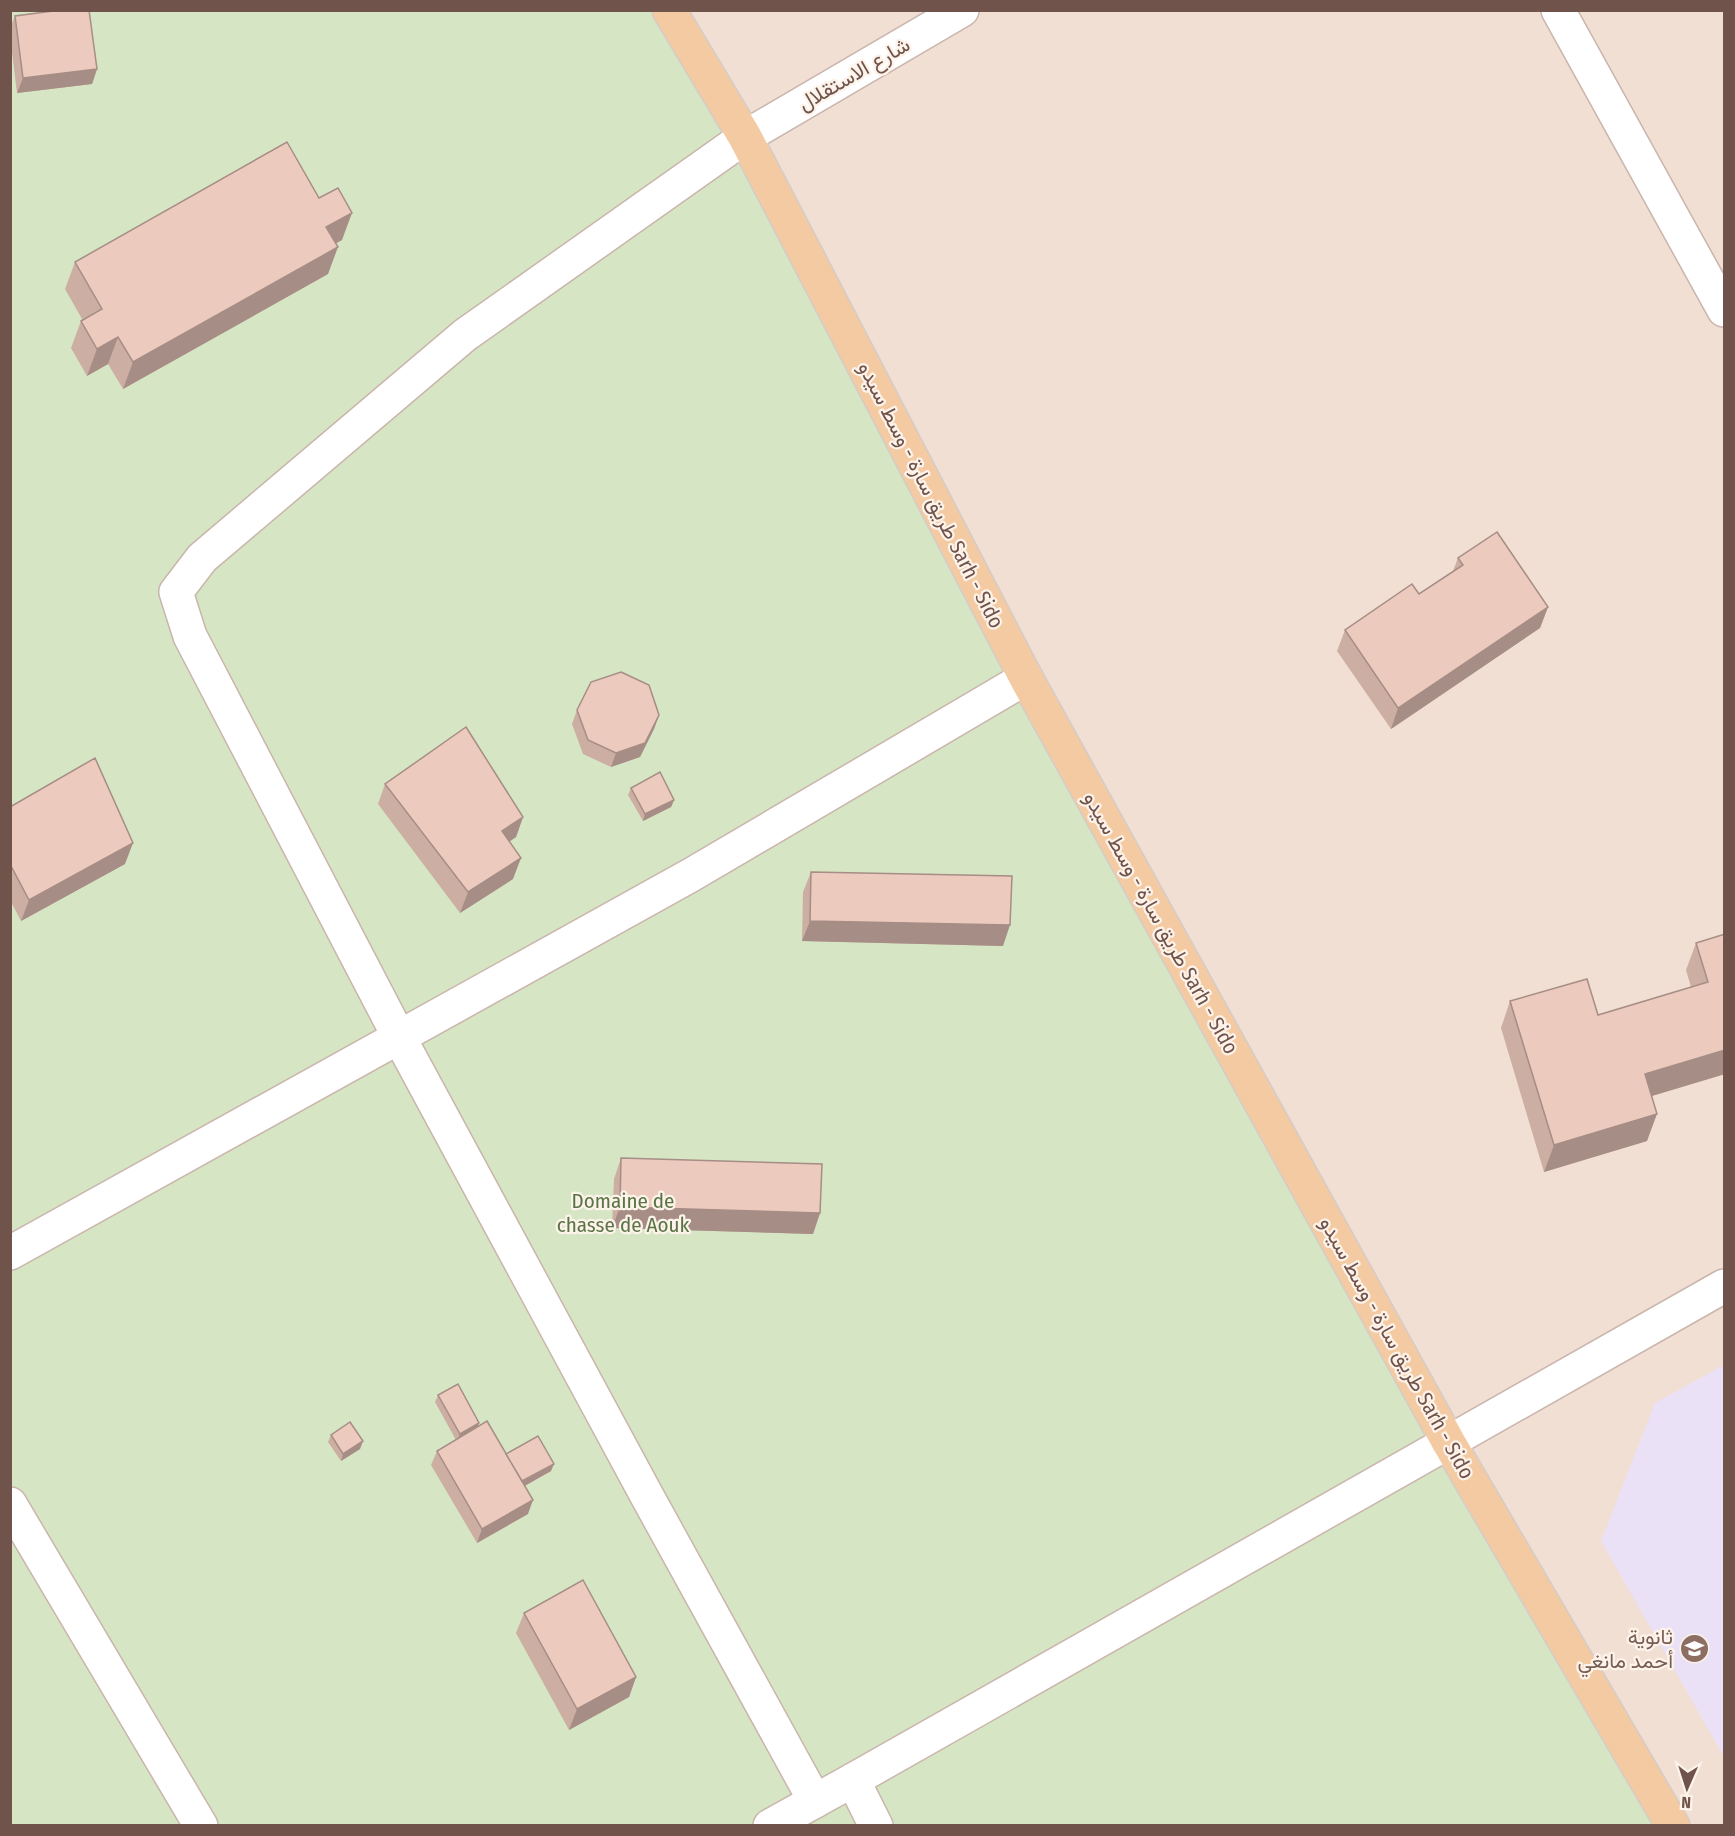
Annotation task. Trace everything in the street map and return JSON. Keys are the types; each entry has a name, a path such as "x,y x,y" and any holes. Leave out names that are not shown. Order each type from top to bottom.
{"main road":[{"name":"طريق سارة - وسط سيدو Sarh - Sido","path":"669,10 745,137 1026,678 1449,1443 1673,1826"}],"street":[{"name":"شارع الاستقلال","path":"399,1037 190,636 176,592 202,558 465,335 745,137 962,10"},
{"path":"1558,10 1725,310"},
{"path":"10,1252 691,875 1026,678"},
{"path":"399,1037 646,1496 815,1801"},
{"path":"770,1826 1725,1286"},
{"path":"10,1504 201,1826"},
{"path":"853,1780 876,1826"}],"shaded area":[{"name":"Domaine de chasse de Aouk","path":"10,11 1724,11 1724,1825 139,1825"},
{"name":"ثانوية أحمد مانغي","path":"1724,1365 1724,1757 1601,1541 1655,1403"}],"green space":[{"name":"Domaine de chasse de Aouk","path":"11,11 669,11 1673,1825 11,1826"}],"building":[{"path":"61,10 89,10 97,69 23,78 15,16"},
{"path":"287,142 319,198 338,188 352,213 326,227 338,247 133,362 118,337 97,349 81,321 102,309 75,262"},
{"path":"1497,532 1548,607 1398,708 1345,630 1412,584 1419,594 1463,565 1458,558"},
{"path":"621,672 649,685 659,715 645,743 616,753 588,740 577,710 591,682"},
{"path":"466,727 523,817 502,831 521,858 468,892 385,784"},
{"path":"95,758 133,843 29,900 10,864 10,807"},
{"path":"660,772 674,800 645,814 631,788"},
{"path":"811,872 1012,876 1010,925 810,921"},
{"path":"1725,934 1725,1050 1645,1074 1657,1114 1554,1145 1510,1001 1587,979 1598,1015 1708,982 1696,943"},
{"path":"621,1158 822,1164 820,1213 620,1207"},
{"path":"458,1384 479,1423 460,1434 438,1395"},
{"path":"487,1421 533,1500 482,1529 437,1451"},
{"path":"350,1422 363,1441 343,1454 331,1435"},
{"path":"538,1436 554,1464 522,1481 506,1454"},
{"path":"583,1580 636,1677 577,1709 524,1613"}],"place":[{"name":"ثانوية أحمد مانغي","path":"1694,1649"}]}
